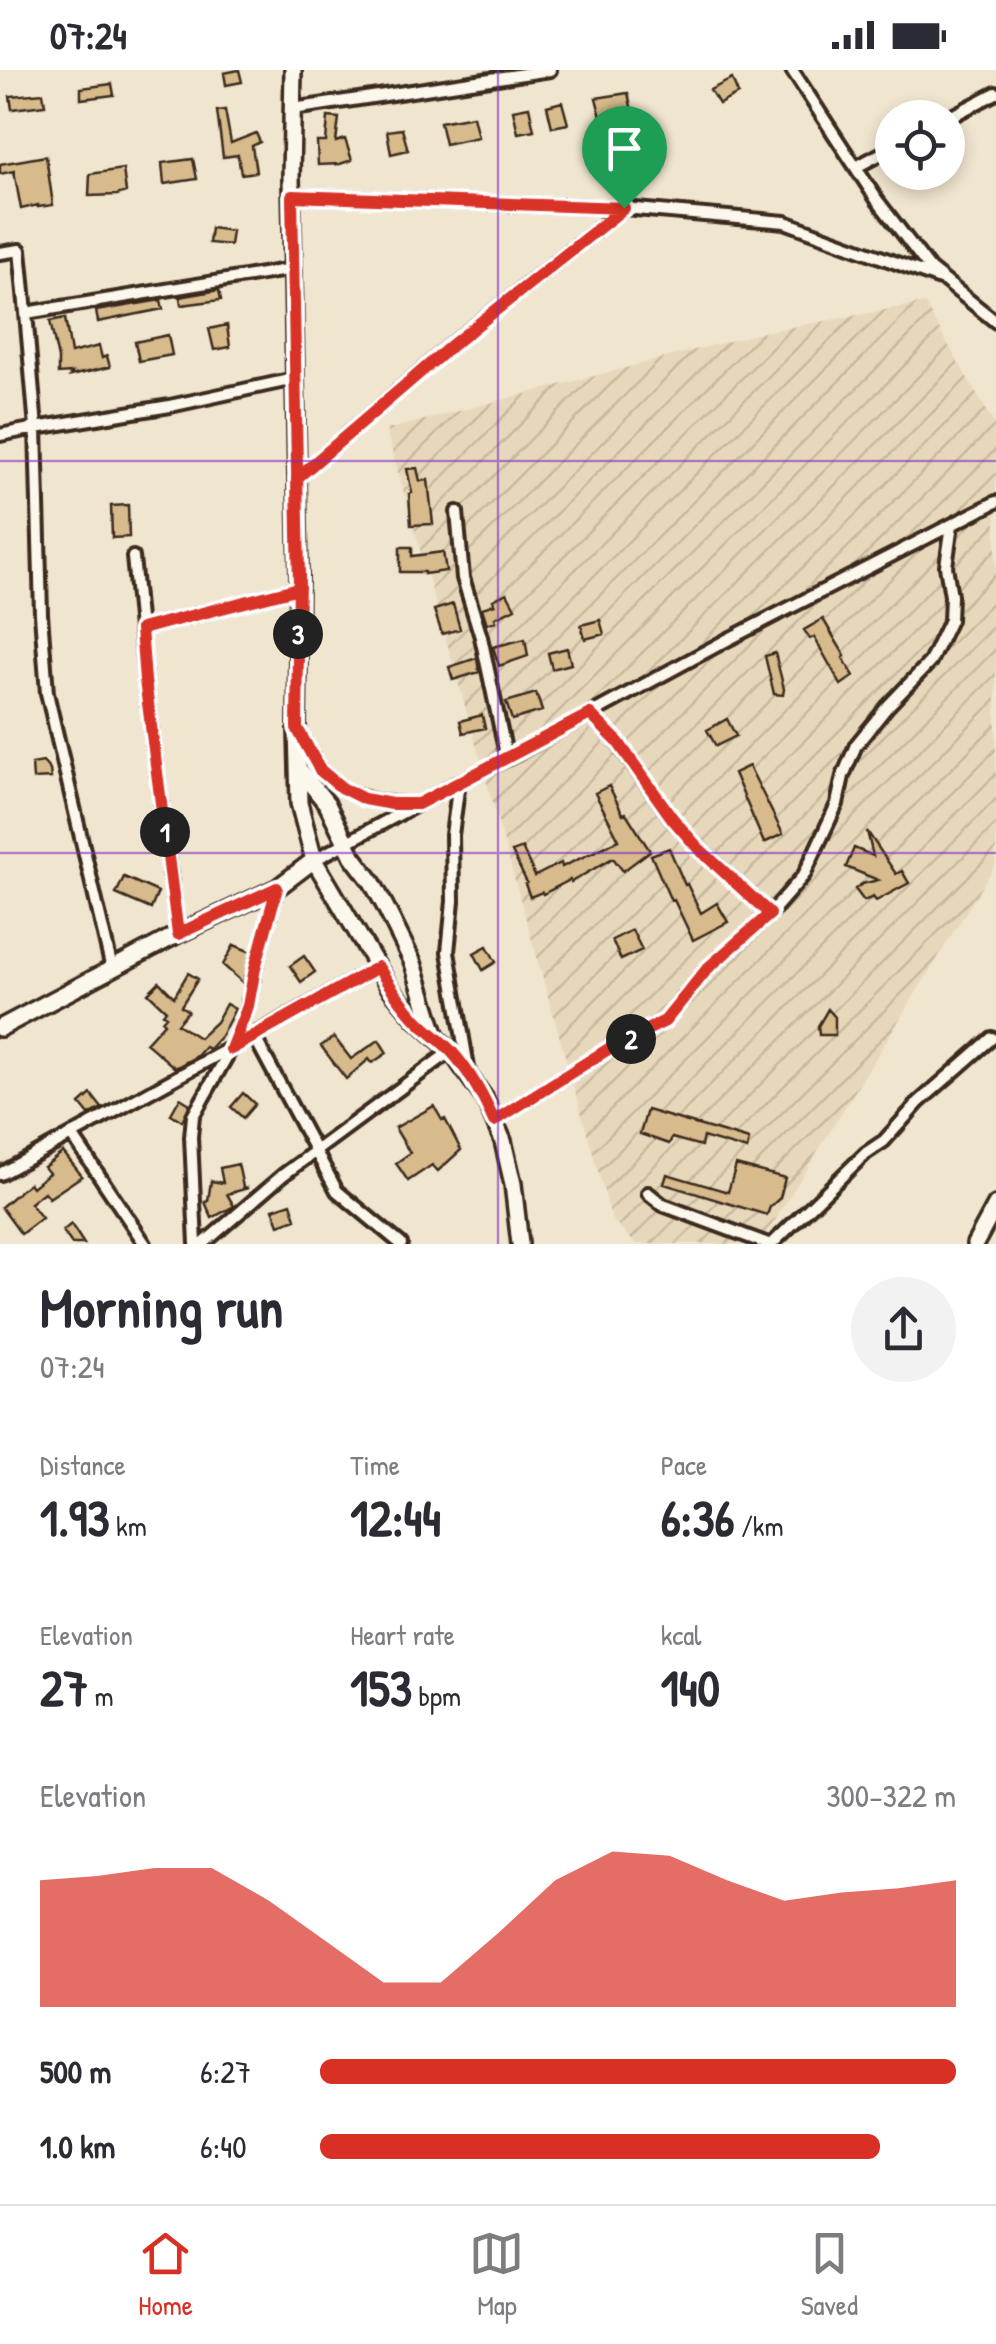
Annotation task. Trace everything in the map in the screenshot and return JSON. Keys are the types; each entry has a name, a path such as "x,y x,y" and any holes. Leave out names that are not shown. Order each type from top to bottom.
{"street":[{"path":"293,70 300,803 314,860 390,988 451,1052 485,1099 503,1141 520,1244"},
{"path":"292,110 550,70"},
{"path":"792,70 877,200 930,269 996,322"},
{"path":"965,109 996,93"},
{"path":"856,167 875,157"},
{"path":"292,196 624,208 785,222 944,280"},
{"path":"297,478 451,346 624,208"},
{"path":"0,252 20,250 36,428 40,614 47,693 112,969"},
{"path":"26,313 293,268"},
{"path":"0,435 170,406 294,379"},
{"path":"0,1028 178,934 277,888 314,860 418,804 996,502"},
{"path":"456,512 463,578 481,638 507,759"},
{"path":"494,1121 610,1048 665,1021 708,968 770,914 804,875 837,804 856,745 930,662 950,620 946,566 952,525"},
{"path":"133,557 178,934"},
{"path":"141,629 299,588"},
{"path":"590,714 618,742 698,848 770,914"},
{"path":"297,728 320,770 342,788 364,799 418,804"},
{"path":"298,768 327,804 353,857 372,882 413,963 436,1038"},
{"path":"459,782 452,834 453,901 448,952 469,1074"},
{"path":"200,1244 191,1137 194,1116 231,1049 248,1006 277,888"},
{"path":"0,1174 378,967"},
{"path":"254,1036 338,1191 401,1244"},
{"path":"648,1193 663,1205 770,1244 992,1038"},
{"path":"200,1244 283,1175 451,1052"},
{"path":"72,1135 145,1244"},
{"path":"975,1244 996,1205"}],"shaded area":[{"path":"924,303 996,427 996,864 760,1244 636,1244 612,1220 386,430 764,332"}],"building":[{"path":"239,70 242,82 226,85 224,73"},
{"path":"732,79 738,94 719,104 710,90"},
{"path":"112,84 114,95 81,99 81,88"},
{"path":"43,93 45,105 12,109 10,96"},
{"path":"628,93 633,115 602,121 596,98"},
{"path":"562,102 568,124 552,127 547,106"},
{"path":"529,107 534,130 518,133 513,110"},
{"path":"225,110 231,143 256,133 260,142 252,146 256,172 241,174 238,155 223,157 217,111"},
{"path":"473,116 478,137 445,144 440,122"},
{"path":"328,117 339,118 336,142 345,139 352,160 318,165 317,142 326,142"},
{"path":"402,129 408,150 391,154 387,131"},
{"path":"46,156 53,205 21,209 14,171 0,174 0,164"},
{"path":"193,159 197,179 164,184 162,163"},
{"path":"123,169 126,192 89,196 90,174"},
{"path":"211,228 232,231 230,245 209,243"},
{"path":"219,290 221,300 181,305 180,297"},
{"path":"161,300 163,309 98,322 96,311"},
{"path":"65,318 71,353 99,346 110,367 70,376 72,373 58,374 50,321"},
{"path":"227,325 230,347 214,350 209,329"},
{"path":"168,335 172,355 139,361 135,342"},
{"path":"417,468 420,481 428,480 433,524 411,525 412,493 407,469"},
{"path":"128,505 129,537 112,538 111,506"},
{"path":"400,547 412,547 412,556 443,552 446,571 400,572"},
{"path":"507,593 515,608 487,624 482,608 495,604 493,600"},
{"path":"453,604 460,629 442,634 434,610"},
{"path":"823,619 854,676 841,685 814,637 810,639 804,630"},
{"path":"600,620 604,634 585,639 581,625"},
{"path":"525,639 528,656 499,666 493,647"},
{"path":"567,648 571,664 552,669 548,653"},
{"path":"775,653 783,695 774,694 765,656"},
{"path":"477,658 479,672 453,680 449,667"},
{"path":"536,693 542,711 512,720 506,702"},
{"path":"482,715 485,728 463,733 460,721"},
{"path":"727,719 736,736 716,746 707,730"},
{"path":"43,762 51,778 33,779 32,764"},
{"path":"749,766 783,834 764,843 734,773"},
{"path":"609,786 623,814 626,813 650,851 623,871 613,858 571,882 530,897 512,852 522,848 535,876 619,840 595,793"},
{"path":"867,831 896,874 902,871 909,883 876,901 873,897 864,901 855,889 878,880 846,867 854,848 873,856"},
{"path":"669,848 701,913 717,903 728,922 693,940 651,855"},
{"path":"124,877 158,892 151,909 116,894"},
{"path":"632,930 642,950 621,960 612,940"},
{"path":"234,945 251,952 243,983 223,965"},
{"path":"487,946 496,962 483,970 474,953"},
{"path":"304,956 315,972 301,982 290,966"},
{"path":"188,973 198,979 181,1006 188,1011 177,1024 199,1038 216,1022 226,1004 235,1009 209,1049 205,1047 175,1068 146,1043 166,1016 166,1010 148,993 159,982 174,997"},
{"path":"828,1009 835,1017 835,1035 819,1035 818,1026"},
{"path":"334,1037 351,1059 379,1040 387,1053 372,1063 369,1059 346,1079 321,1046"},
{"path":"243,1093 255,1104 243,1118 231,1107"},
{"path":"91,1094 102,1108 89,1115 80,1104"},
{"path":"180,1098 190,1104 182,1121 171,1114"},
{"path":"434,1106 461,1150 438,1171 432,1165 408,1181 396,1163 410,1153 395,1128"},
{"path":"647,1110 749,1140 747,1150 703,1137 701,1146 672,1138 669,1144 640,1134"},
{"path":"63,1152 82,1176 49,1198 44,1192 30,1203 42,1218 21,1234 1,1207 29,1183 32,1187 49,1173 44,1167"},
{"path":"238,1164 243,1187 248,1188 227,1194 234,1206 212,1218 205,1202 211,1181 223,1183 220,1168"},
{"path":"736,1165 785,1178 780,1198 767,1215 664,1184 667,1174 728,1192"},
{"path":"291,1203 296,1219 279,1225 273,1209"},
{"path":"71,1224 84,1244 72,1244 63,1231"}],"route":[{"path":"624,208 292,196 294,379 297,478 299,576 297,728 320,770 342,788 364,799 418,804 590,714 618,742 698,848 770,914 708,968 665,1021 610,1048 494,1121 469,1074 416,1019 378,967 231,1049 248,1006 277,888 178,934 141,629 299,588 297,478 451,346 624,208"}]}
